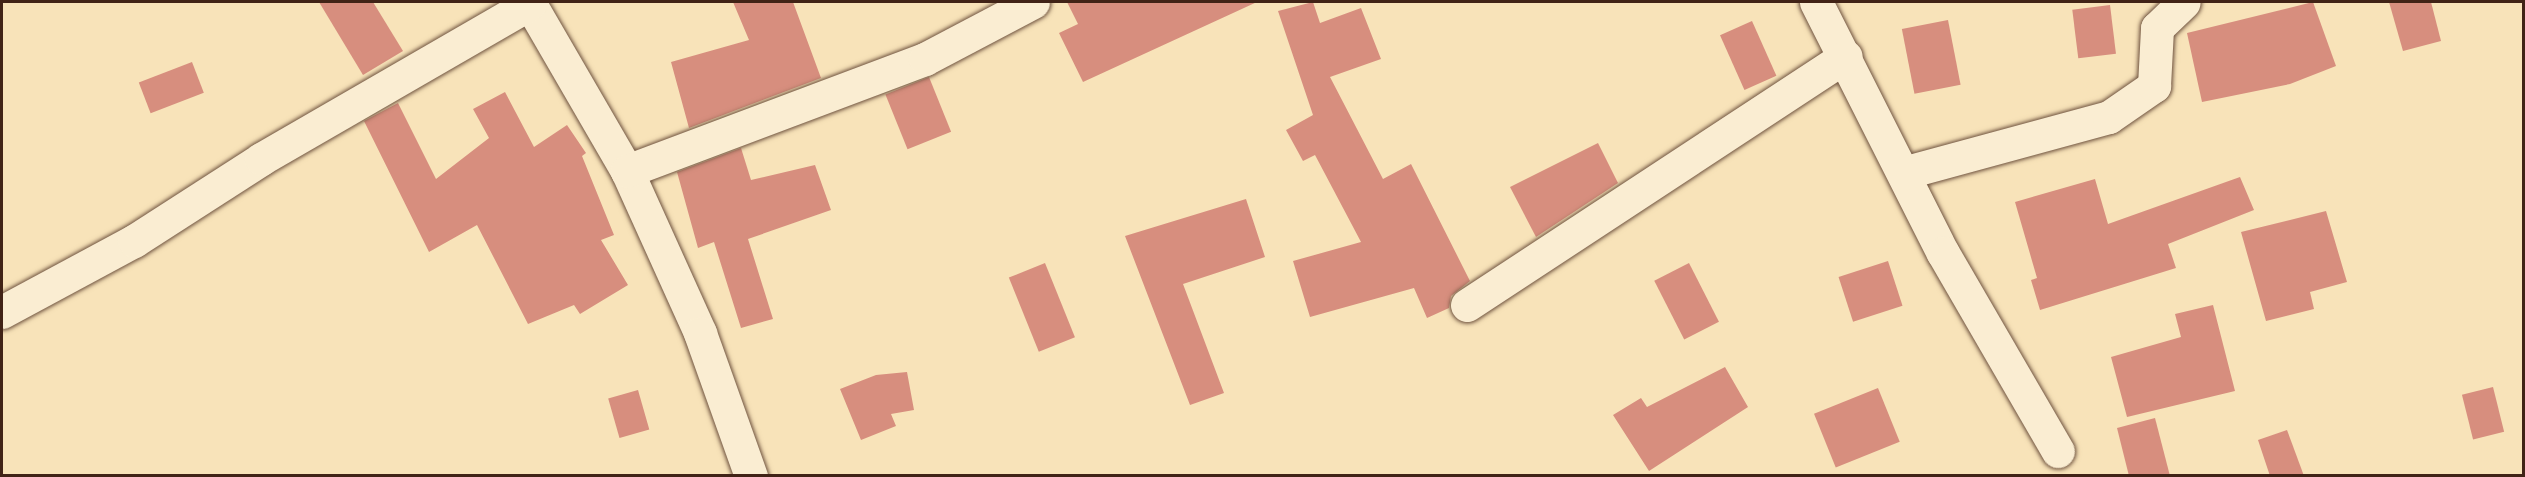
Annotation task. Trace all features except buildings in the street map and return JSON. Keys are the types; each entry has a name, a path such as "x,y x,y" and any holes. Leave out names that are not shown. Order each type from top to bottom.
{"street":[{"path":"627,171 925,59 1033,2"},
{"path":"1816,2 1846,56 1903,173 2058,451"},
{"path":"1903,173 2109,117 2154,86 2157,27 2184,2"},
{"path":"2,312 134,241 261,159 530,3 627,171 700,333 751,476"},
{"path":"1467,305 1846,56"}]}
